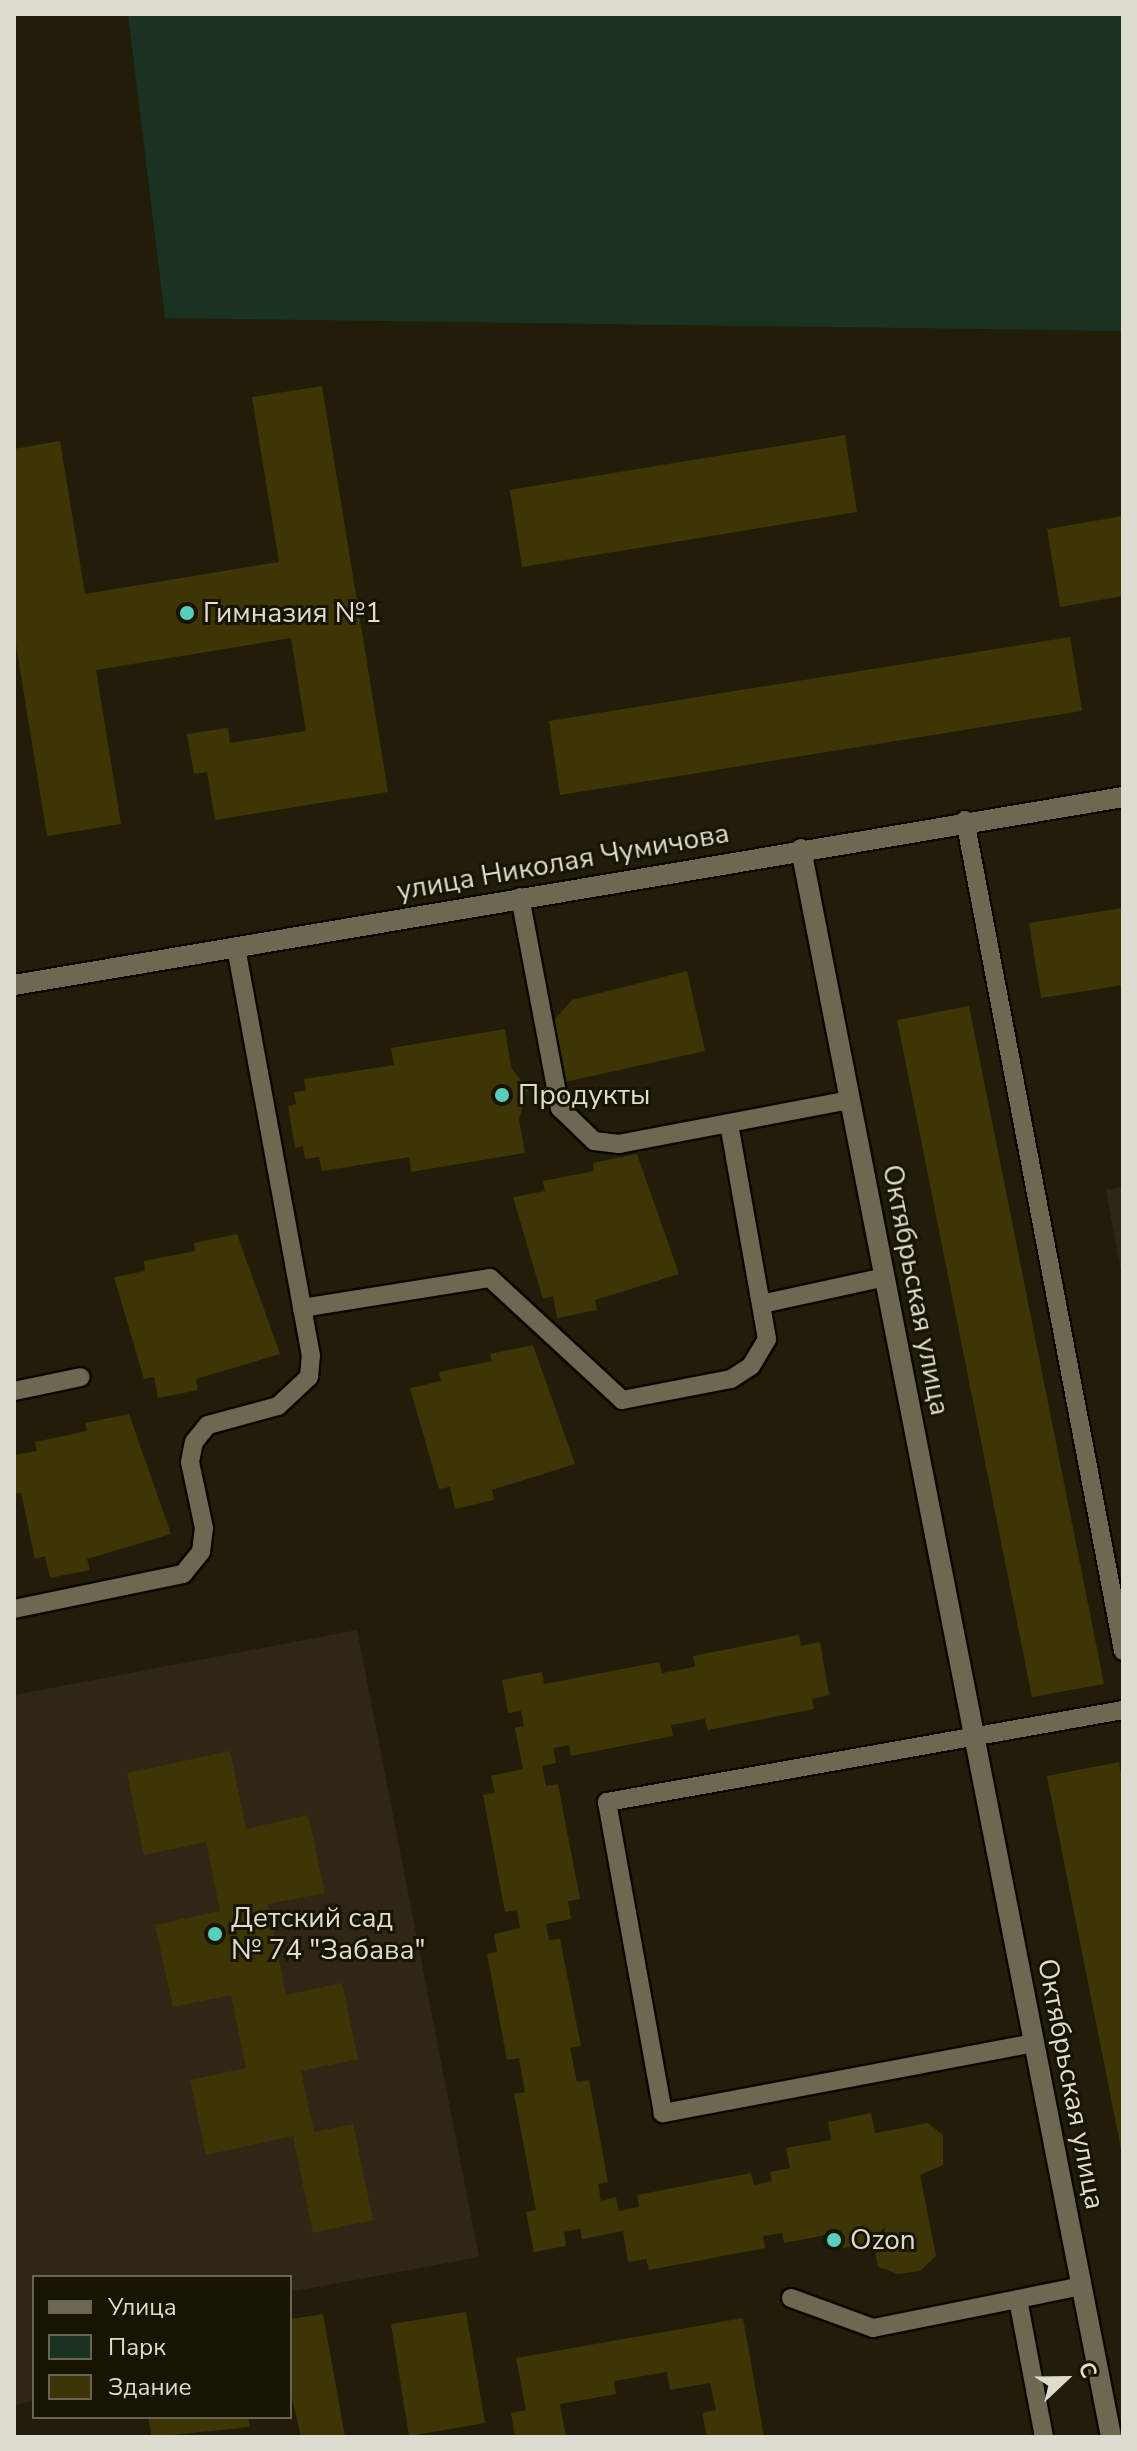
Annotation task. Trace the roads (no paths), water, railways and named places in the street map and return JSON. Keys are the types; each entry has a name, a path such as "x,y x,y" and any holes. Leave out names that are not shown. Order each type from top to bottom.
{"street":[{"name":"улица Николая Чумичова","path":"14,985 965,820 1123,797"},
{"name":"Октябрьская улица","path":"801,849 1111,2437"}],"lane":[{"path":"965,820 1123,1651"},
{"path":"520,897 560,1108 576,1129 619,1144 850,1100"},
{"path":"14,1609 183,1574 201,1552 204,1528 190,1462 194,1442 208,1425 298,1394 311,1356 236,947"},
{"path":"302,1308 490,1278 622,1400 741,1373 767,1339 766,1303 729,1123"},
{"path":"766,1303 885,1277"},
{"path":"14,1391 81,1377"},
{"path":"1034,2043 663,2113 607,1802 975,1742 1123,1710"},
{"path":"791,2298 873,2328 1082,2286"},
{"path":"1018,2299 1044,2437"}],"place":[{"name":"Гимназия №1","path":"187,613"},
{"name":"Продукты","path":"502,1095"},
{"name":"Детский сад № 74 \"Забава\"","path":"215,1934"},
{"name":"Ozon","path":"834,2240"}]}
